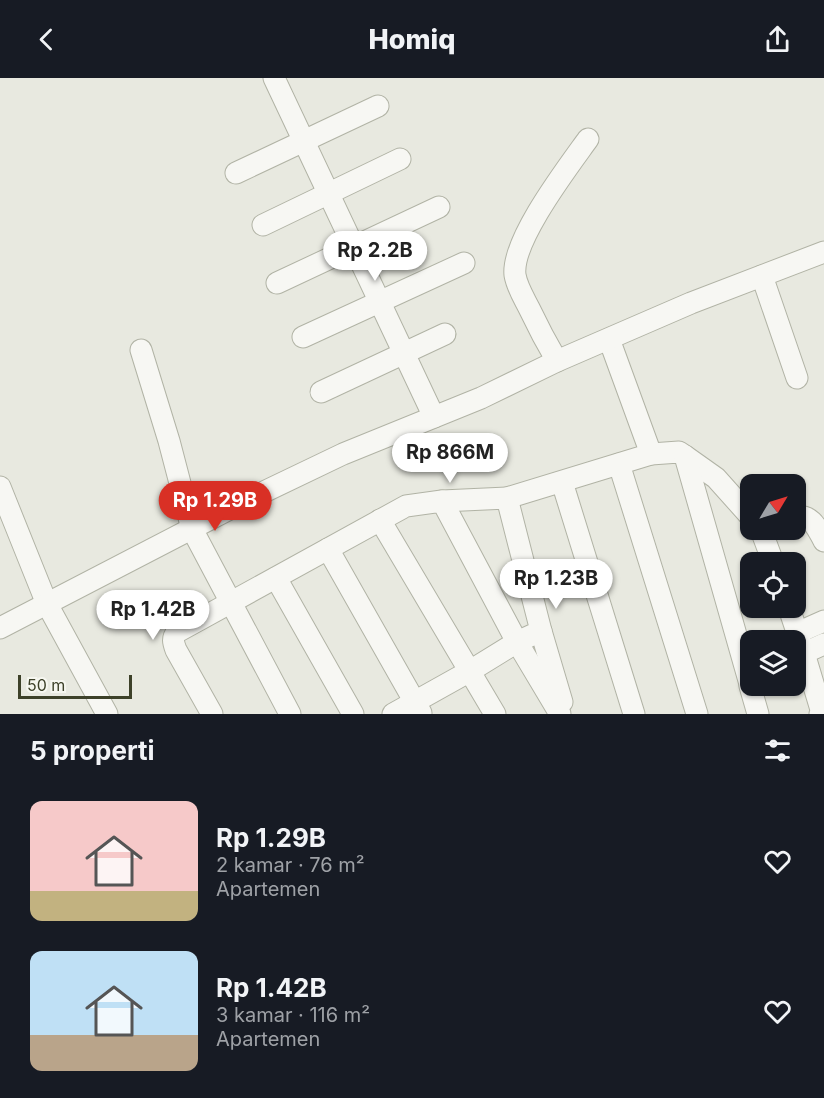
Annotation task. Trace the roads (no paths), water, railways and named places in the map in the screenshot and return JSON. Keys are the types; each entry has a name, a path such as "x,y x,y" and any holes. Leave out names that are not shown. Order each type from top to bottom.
{"street":[{"path":"283,81 304,141 434,417"},
{"path":"236,173 378,106"},
{"path":"557,361 519,286 515,274 516,259 541,207 588,139"},
{"path":"263,225 400,159"},
{"path":"277,283 439,207"},
{"path":"0,628 245,501 343,454 481,398 557,361 692,303 824,252"},
{"path":"303,337 464,262"},
{"path":"762,276 797,378"},
{"path":"321,392 446,334"},
{"path":"609,339 651,454"},
{"path":"141,350 169,441 192,529 290,714"},
{"path":"213,714 176,650 173,642 177,632 406,506 442,501 507,498 651,454 679,452 716,478 740,505"},
{"path":"686,456 740,649"},
{"path":"620,464 697,714"},
{"path":"562,482 634,714"},
{"path":"0,487 47,604 107,714"},
{"path":"507,498 541,630 566,714"},
{"path":"442,501 518,642 560,714"},
{"path":"806,517 815,524 824,541"},
{"path":"380,520 495,714"},
{"path":"328,549 419,708"},
{"path":"276,578 352,714"},
{"path":"804,630 824,621"},
{"path":"393,714 419,708 470,671 541,630"},
{"path":"806,652 824,644"},
{"path":"806,660 822,713"},
{"path":"753,696 759,714"}]}
